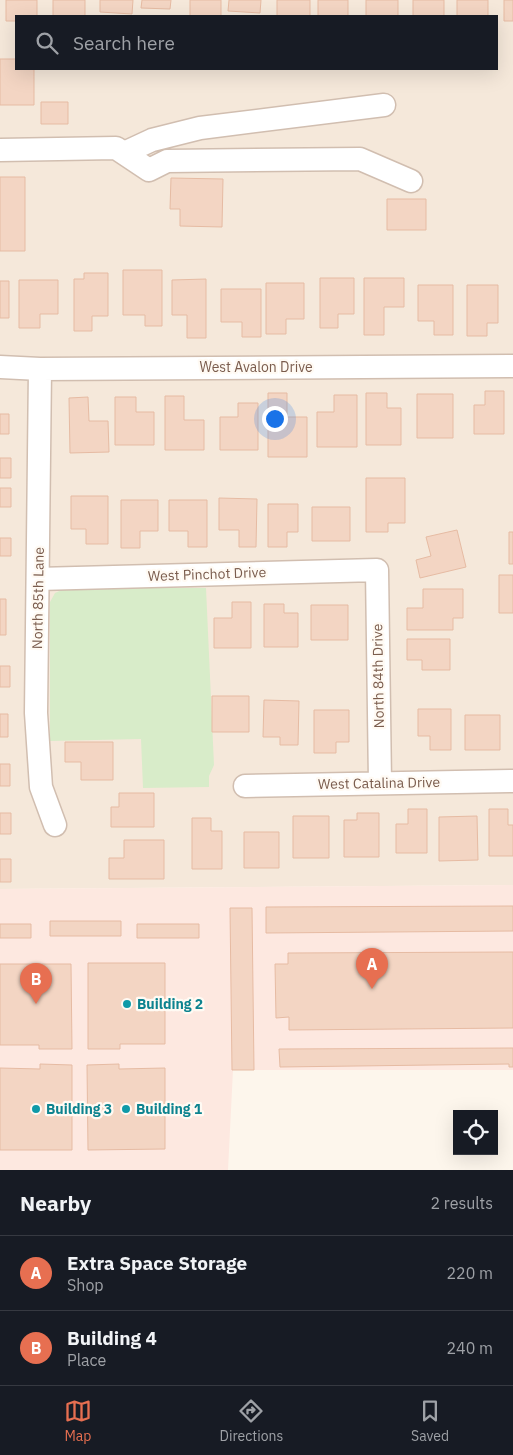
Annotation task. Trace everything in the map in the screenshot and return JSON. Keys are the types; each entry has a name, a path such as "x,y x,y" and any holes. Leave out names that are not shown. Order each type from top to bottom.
{"street":[{"path":"124,153 152,140 200,128 384,105"},
{"path":"0,150 116,148 149,170 167,161 360,159 410,181"},
{"name":"West Avalon Drive","path":"0,367 40,369 513,366"},
{"name":"North 85th Lane","path":"40,369 36,713 41,787 55,824"},
{"name":"West Pinchot Drive","path":"38,579 377,570"},
{"name":"North 84th Drive","path":"377,570 380,783"},
{"name":"West Catalina Drive","path":"245,786 513,781"}],"shaded area":[{"path":"0,0 513,0 513,885 0,889"},
{"path":"513,885 513,1070 233,1070 228,1170 0,1170 0,889"}],"green space":[{"path":"66,588 206,588 214,765 209,776 209,787 143,788 141,739 50,741 50,602 55,593"}],"building":[{"path":"6,0 37,0 37,15 15,15 15,21 6,21"},
{"path":"53,0 85,0 85,15 53,15"},
{"path":"100,0 133,0 132,14 100,12"},
{"path":"142,0 171,0 170,9 141,8"},
{"path":"190,0 221,0 221,15 190,15"},
{"path":"229,0 261,0 260,13 228,11"},
{"path":"277,0 310,0 310,15 277,15"},
{"path":"318,0 348,0 348,15 318,15"},
{"path":"366,0 398,0 398,15 366,15"},
{"path":"413,0 444,0 444,15 413,15"},
{"path":"457,0 488,0 488,15 457,15"},
{"path":"504,0 513,0 513,21 504,21"},
{"path":"0,59 15,59 15,70 34,70 34,105 0,105"},
{"path":"41,102 68,102 68,124 41,124"},
{"path":"0,177 25,177 25,251 0,251"},
{"path":"171,178 223,179 222,227 180,226 180,209 170,209"},
{"path":"387,199 426,199 426,230 387,230"},
{"path":"123,270 162,270 162,326 145,326 145,315 123,315"},
{"path":"84,273 108,273 108,316 92,316 92,331 74,331 74,279 84,279"},
{"path":"320,278 354,278 354,314 338,314 338,328 320,328"},
{"path":"364,278 404,278 404,307 384,307 384,335 364,335"},
{"path":"206,279 206,338 187,338 187,315 172,315 172,280"},
{"path":"19,280 58,280 58,314 40,314 40,328 19,328"},
{"path":"0,281 9,281 9,318 0,318"},
{"path":"266,283 304,283 304,319 286,319 286,334 266,334"},
{"path":"418,285 453,285 453,335 434,335 434,321 418,321"},
{"path":"467,285 498,285 498,323 487,323 487,336 467,336"},
{"path":"221,289 261,289 261,337 242,337 242,322 221,322"},
{"path":"485,391 504,391 504,434 474,434 474,405 485,405"},
{"path":"268,393 287,393 287,417 307,417 307,457 268,457"},
{"path":"366,393 387,393 387,408 401,408 401,445 366,445"},
{"path":"417,394 453,394 453,438 417,438"},
{"path":"334,395 357,395 357,447 317,447 317,412 334,412"},
{"path":"165,396 184,396 184,420 204,420 204,450 165,450"},
{"path":"88,397 89,421 108,421 109,452 70,453 69,398"},
{"path":"115,397 136,397 136,412 154,412 154,445 115,445"},
{"path":"238,403 258,403 258,450 220,450 220,417 238,417"},
{"path":"0,414 9,414 9,434 0,434"},
{"path":"0,458 11,458 11,478 0,478"},
{"path":"366,478 405,478 405,523 388,523 388,532 366,532"},
{"path":"0,488 11,488 11,507 0,507"},
{"path":"71,496 108,496 108,544 86,544 86,529 71,529"},
{"path":"219,498 257,499 256,547 239,547 239,530 219,530"},
{"path":"121,500 158,500 158,531 140,531 140,548 121,548"},
{"path":"169,500 207,500 207,547 188,547 188,531 169,531"},
{"path":"268,504 298,504 298,532 287,532 287,547 268,547"},
{"path":"312,507 350,507 350,541 312,541"},
{"path":"457,530 466,567 420,578 416,560 431,556 426,537"},
{"path":"509,532 513,532 513,564 509,564"},
{"path":"0,538 11,538 11,556 0,556"},
{"path":"499,575 513,575 513,613 499,613"},
{"path":"423,589 463,589 463,618 453,618 453,630 407,630 407,608 423,608"},
{"path":"0,599 6,599 6,635 0,635"},
{"path":"232,602 251,602 251,648 214,648 214,618 232,618"},
{"path":"264,604 284,604 284,613 298,613 298,647 264,647"},
{"path":"311,605 348,605 348,640 311,640"},
{"path":"407,639 450,639 450,670 422,670 422,660 407,660"},
{"path":"0,666 10,666 10,687 0,687"},
{"path":"212,696 249,696 249,732 212,732"},
{"path":"264,700 299,701 298,745 280,745 280,737 263,737"},
{"path":"418,709 451,709 451,750 430,750 430,736 418,736"},
{"path":"314,710 349,710 349,742 336,742 336,753 314,753"},
{"path":"0,714 8,714 8,737 0,737"},
{"path":"465,715 500,715 500,750 465,750"},
{"path":"65,742 113,742 113,780 81,780 81,762 65,762"},
{"path":"0,764 10,764 10,786 0,786"},
{"path":"119,793 154,793 154,827 111,827 111,807 119,807"},
{"path":"408,809 427,809 427,853 396,853 396,824 408,824"},
{"path":"489,809 508,809 508,825 513,825 513,856 489,856"},
{"path":"0,813 11,813 11,834 0,834"},
{"path":"357,813 379,813 379,857 344,857 344,820 357,820"},
{"path":"293,816 329,816 329,858 293,858"},
{"path":"477,816 478,860 439,861 439,817"},
{"path":"192,818 211,818 211,831 222,831 222,869 192,869"},
{"path":"244,832 279,832 279,868 244,868"},
{"path":"124,840 164,840 164,879 109,879 109,858 124,858"},
{"path":"0,859 11,859 11,882 0,882"},
{"path":"513,906 513,931 266,933 266,907"},
{"path":"230,908 252,908 254,1070 232,1070"},
{"path":"50,921 121,921 121,936 50,936"},
{"path":"0,924 31,924 31,938 0,938"},
{"path":"137,924 199,924 199,938 137,938"},
{"path":"513,952 513,1028 289,1030 289,1017 276,1018 275,964 288,964 288,953"},
{"name":"Building 2","path":"88,963 165,963 165,1044 120,1044 120,1049 88,1049"},
{"path":"0,964 71,964 72,1049 39,1049 39,1045 0,1045"},
{"path":"513,1048 513,1067 509,1067 509,1064 280,1067 279,1049"},
{"name":"Building 3","path":"40,1064 72,1065 72,1150 0,1150 0,1068 40,1069"},
{"name":"Building 1","path":"119,1064 119,1069 165,1068 165,1149 88,1150 87,1065"}],"place":[{"name":"Extra Space Storage","path":"372,989"},
{"name":"Building 4","path":"36,1004"},
{"name":"Building 2","path":"127,1004"},
{"name":"Building 3","path":"36,1109"},
{"name":"Building 1","path":"126,1109"}]}
